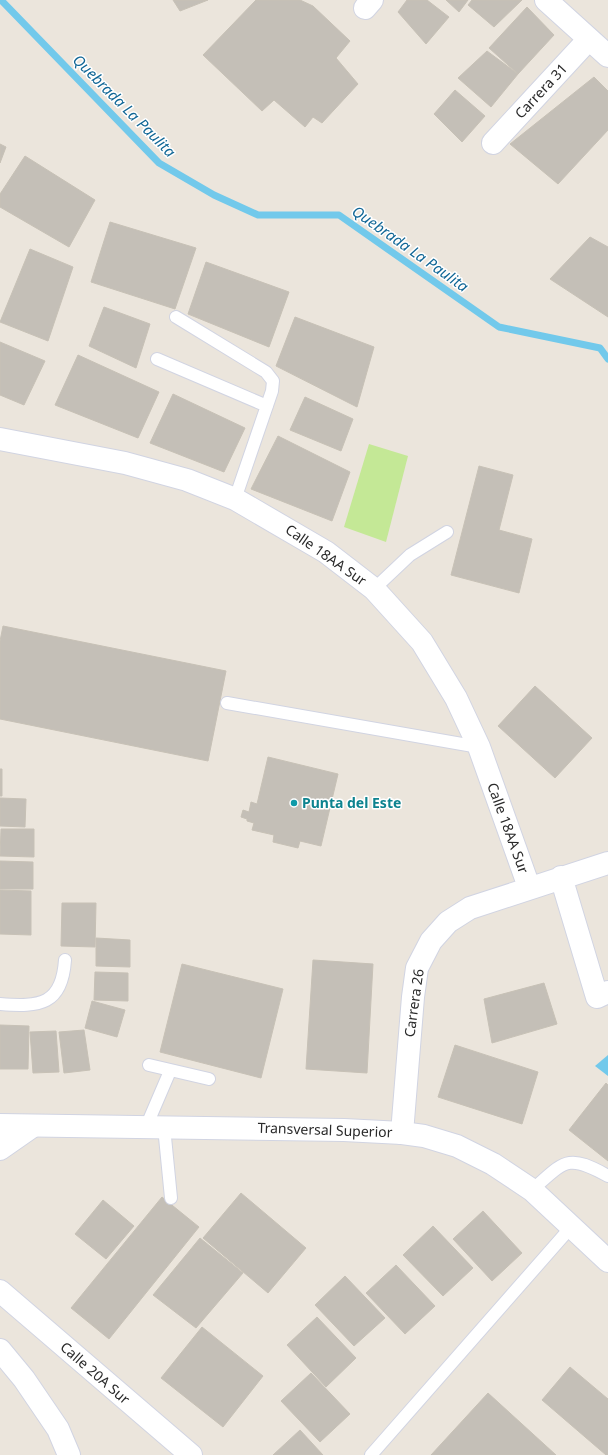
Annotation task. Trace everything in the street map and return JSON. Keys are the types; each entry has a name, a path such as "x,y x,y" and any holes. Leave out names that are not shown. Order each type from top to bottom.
{"street":[{"path":"546,0 608,56"},
{"name":"Carrera 31","path":"494,143 589,39"},
{"name":"Calle 18AA Sur","path":"0,439 125,463 187,480 235,499 326,552 374,589 422,642 456,698 479,747 529,887"},
{"name":"Carrera 26","path":"402,1133 412,997 417,968 431,941 448,922 470,908 529,887 608,862"},
{"path":"561,877 597,997 608,992"},
{"name":"Transversal Superior","path":"0,1125 344,1130 402,1133 424,1136 457,1146 493,1164 532,1190 608,1261"},
{"path":"0,1149 33,1126"},
{"name":"Calle 20A Sur","path":"0,1291 191,1455"},
{"path":"0,1350 24,1379 58,1428 69,1455"}],"lane":[{"path":"176,317 266,372 273,381 272,391 235,499"},
{"path":"157,359 267,406"},
{"path":"374,589 410,555 447,532"},
{"path":"227,703 479,747"},
{"path":"0,1004 24,1006 44,1001 58,992 64,977 65,960"},
{"path":"149,1065 170,1071 209,1078"},
{"path":"170,1071 155,1127 171,1198"},
{"path":"532,1190 558,1167 570,1161 588,1165 608,1176"},
{"path":"371,1455 572,1226"}],"green space":[{"path":"369,444 408,456 386,542 344,527"}],"water":[{"path":"608,1055 608,1076 595,1066"}],"building":[{"path":"173,0 208,0 180,11"},
{"path":"256,0 300,0 313,6 350,41 336,58 358,84 322,123 313,117 305,127 274,100 262,111 203,55"},
{"path":"407,0 427,0 449,17 426,44 398,12"},
{"path":"446,0 468,0 459,12"},
{"path":"472,0 522,0 494,27 468,5"},
{"path":"527,7 554,35 518,74 489,48"},
{"path":"487,51 518,74 491,107 458,78"},
{"path":"594,77 608,91 608,130 558,184 510,144"},
{"path":"455,90 485,116 462,142 434,114"},
{"path":"0,144 6,147 0,163"},
{"path":"25,156 95,200 69,247 0,207 0,194"},
{"path":"110,222 196,248 175,309 91,282"},
{"path":"590,237 608,247 608,317 550,279"},
{"path":"30,249 73,267 48,341 0,322"},
{"path":"206,262 289,292 269,347 188,314"},
{"path":"104,307 150,324 136,368 89,346"},
{"path":"295,317 374,347 357,407 276,366"},
{"path":"0,342 45,361 24,405 0,395"},
{"path":"78,355 159,392 138,438 55,405"},
{"path":"173,394 245,428 224,472 150,443"},
{"path":"305,397 353,419 341,451 290,430"},
{"path":"278,436 350,472 332,521 251,489"},
{"path":"479,466 513,475 499,530 532,539 519,593 451,575"},
{"path":"3,626 226,671 208,761 0,719 0,641"},
{"path":"535,686 592,738 555,778 498,726"},
{"name":"Punta del Este","path":"268,757 338,774 321,846 300,841 298,848 273,842 274,835 252,830 254,823 241,817 243,810 249,812 251,802 257,804"},
{"path":"0,769 2,769 2,796 0,796"},
{"path":"0,798 26,799 25,827 0,826"},
{"path":"1,829 34,829 34,857 0,856"},
{"path":"0,861 33,862 33,889 0,889"},
{"path":"0,890 31,891 31,935 0,934"},
{"path":"62,903 96,903 95,947 61,946"},
{"path":"96,938 130,940 130,967 96,966"},
{"path":"313,960 373,964 367,1073 306,1069"},
{"path":"182,964 283,989 261,1078 160,1052"},
{"path":"95,972 128,973 128,1001 94,1000"},
{"path":"544,983 557,1024 492,1043 484,999"},
{"path":"92,1001 125,1010 117,1037 85,1028"},
{"path":"0,1025 29,1026 28,1069 0,1069"},
{"path":"84,1030 90,1070 64,1073 59,1032"},
{"path":"56,1031 59,1072 33,1073 30,1032"},
{"path":"455,1045 538,1072 522,1124 438,1097"},
{"path":"606,1083 608,1085 608,1161 569,1130"},
{"path":"241,1193 306,1248 268,1293 203,1238"},
{"path":"162,1197 199,1227 109,1339 71,1308"},
{"path":"103,1200 134,1226 106,1259 75,1234"},
{"path":"483,1211 522,1253 492,1281 453,1239"},
{"path":"433,1226 473,1268 443,1296 403,1255"},
{"path":"200,1238 243,1273 196,1328 153,1295"},
{"path":"396,1265 435,1306 405,1334 366,1293"},
{"path":"345,1276 385,1318 354,1346 315,1305"},
{"path":"317,1317 356,1358 326,1387 287,1345"},
{"path":"202,1327 263,1376 223,1427 161,1378"},
{"path":"570,1367 608,1399 608,1455 606,1455 542,1400"},
{"path":"311,1373 350,1414 320,1442 281,1401"},
{"path":"488,1393 556,1455 431,1455"},
{"path":"300,1430 323,1455 273,1455"}],"waterway":[{"name":"Quebrada La Paulita","path":"1,0 159,163 214,195 258,215 339,215 499,327 600,348 608,359"}],"place":[{"name":"Punta del Este","path":"294,803"}]}
